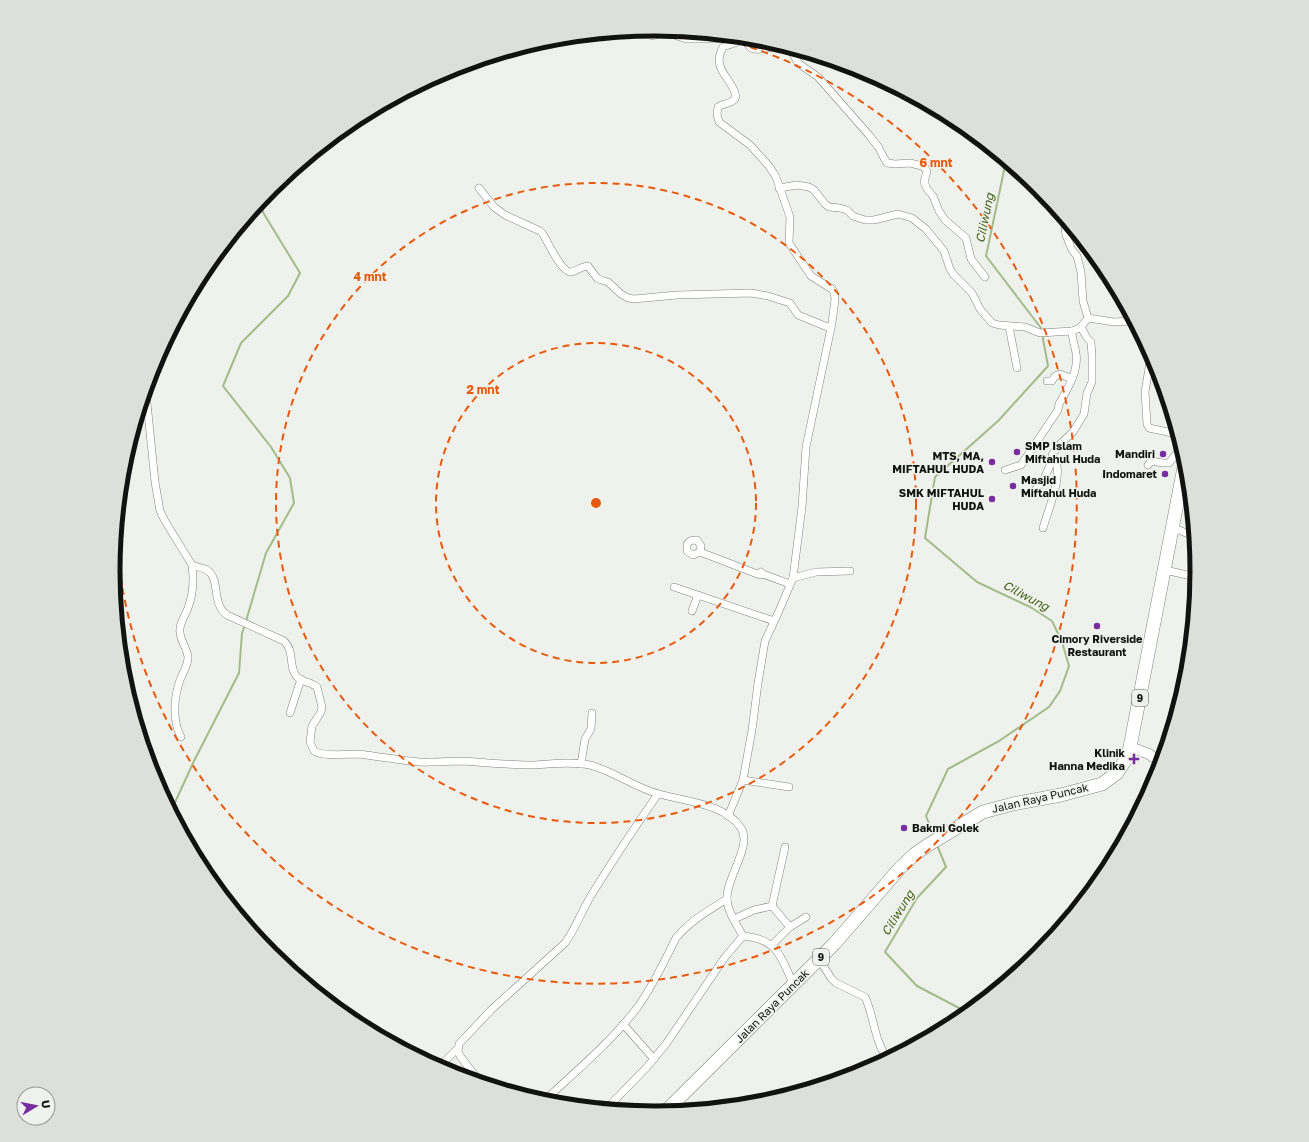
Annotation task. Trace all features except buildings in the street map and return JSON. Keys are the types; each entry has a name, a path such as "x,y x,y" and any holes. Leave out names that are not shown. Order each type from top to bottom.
{"highway":[{"name":"Jalan Raya Puncak","path":"672,1105 794,986 835,943 900,868 928,845 964,822 983,812 1061,795 1102,784 1117,773 1126,759 1130,747 1181,480"}],"street":[{"path":"680,37 686,39 701,38"},
{"path":"718,40 723,47"},
{"path":"723,47 737,43"},
{"path":"748,44 759,50 767,48"},
{"path":"723,47 720,56 721,68 733,87 736,97 733,102 723,104 718,107 717,114 719,122 750,145 769,166 776,177 788,209 790,217 791,247 810,276 828,286 834,292 835,299 806,447 802,507 791,581 765,641 743,780 728,816"},
{"path":"793,54 798,63 818,78 869,135 879,148 887,163 910,163 925,168 927,171 924,182 927,189 933,196 939,211 945,220 966,238 971,259 985,277"},
{"path":"779,188 797,185 809,187 814,190 829,207 847,210 853,216 865,220 898,214 912,218 926,229 944,250 950,269 972,293 980,309 992,323 1025,327 1040,333 1063,332 1072,331 1081,327 1088,318"},
{"path":"479,188 494,207 505,215 540,230 557,260 567,271 571,272 588,266 599,280 608,282 628,298 726,293 760,294 790,303 798,315 830,328"},
{"path":"1065,228 1066,235 1072,250 1077,256 1081,272 1083,301 1088,318"},
{"path":"1088,318 1114,322 1127,321"},
{"path":"1009,326 1017,368"},
{"path":"1036,488 1043,481 1052,461 1052,455 1058,446 1073,432 1084,414 1087,393 1092,382 1092,356 1091,342 1081,327"},
{"path":"1005,470 1021,465 1058,410 1059,404 1076,370 1076,354 1072,331"},
{"path":"1149,367 1145,392 1147,424 1149,428 1171,433"},
{"path":"1047,380 1052,380 1055,376 1060,374 1072,379"},
{"path":"147,401 155,482 160,511 192,566 193,579 190,601 180,629 188,656 186,668 178,685 175,708 177,726 181,737"},
{"path":"1148,465 1151,460 1168,463 1176,454"},
{"path":"1043,528 1054,496 1056,482 1057,466 1052,455"},
{"path":"1172,528 1188,534"},
{"path":"700,551 763,574 791,581 816,572 850,571"},
{"path":"192,566 209,572 213,580 220,608 226,614 280,639 288,645 297,677 316,686 322,709 313,723 310,737 312,749 317,753 359,754 429,762 447,761 522,764 581,764 596,767 658,794 691,801 728,816 740,826 744,837 742,848 730,880 727,899 730,912 742,936"},
{"path":"1165,570 1190,576"},
{"path":"674,587 774,621"},
{"path":"692,611 698,595"},
{"path":"290,713 300,679"},
{"path":"581,764 585,739 591,729 592,713"},
{"path":"1130,747 1149,754 1155,759"},
{"path":"743,780 789,787"},
{"path":"444,1062 458,1048 459,1044 490,1010 557,950 568,938 596,888 658,794"},
{"path":"772,906 785,847"},
{"path":"550,1096 593,1056 637,1008 657,977 676,938 680,933 691,922 727,899"},
{"path":"734,919 754,910 772,906"},
{"path":"772,906 790,927"},
{"path":"772,945 790,927 806,917"},
{"path":"742,936 764,940 772,945 782,960 794,986"},
{"path":"611,1104 654,1059 679,1026 721,963 742,936"},
{"path":"819,959 836,983 865,997 879,1042 885,1054"},
{"path":"623,1024 654,1059"},
{"path":"458,1048 460,1056 471,1073"}],"waterway":[{"name":"Ciliwung","path":"934,836 926,816 948,769 999,741 1049,707 1060,691 1069,666 1062,642 1052,621 1032,608 977,582 925,538 935,477 998,421 1048,366 1041,328 986,256 1005,167"},
{"path":"246,621 266,553 294,503 290,478 271,447 223,386 241,343 288,296 300,273 262,208"},
{"path":"174,805 194,761 239,673 242,633 245,625"},
{"name":"Ciliwung","path":"937,845 946,867 917,898 885,952 917,986 961,1009"}],"place":[{"name":"SMP Islam Miftahul Huda","path":"1017,452"},
{"name":"Mandiri","path":"1163,454"},
{"name":"MTS, MA, MIFTAHUL HUDA","path":"992,462"},
{"name":"Indomaret","path":"1165,474"},
{"name":"Masjid Miftahul Huda","path":"1013,486"},
{"name":"SMK MIFTAHUL HUDA","path":"992,499"},
{"name":"Cimory Riverside Restaurant","path":"1097,626"},
{"name":"Klinik Hanna Medika","path":"1134,759"},
{"name":"Bakmi Golek","path":"904,828"}]}
